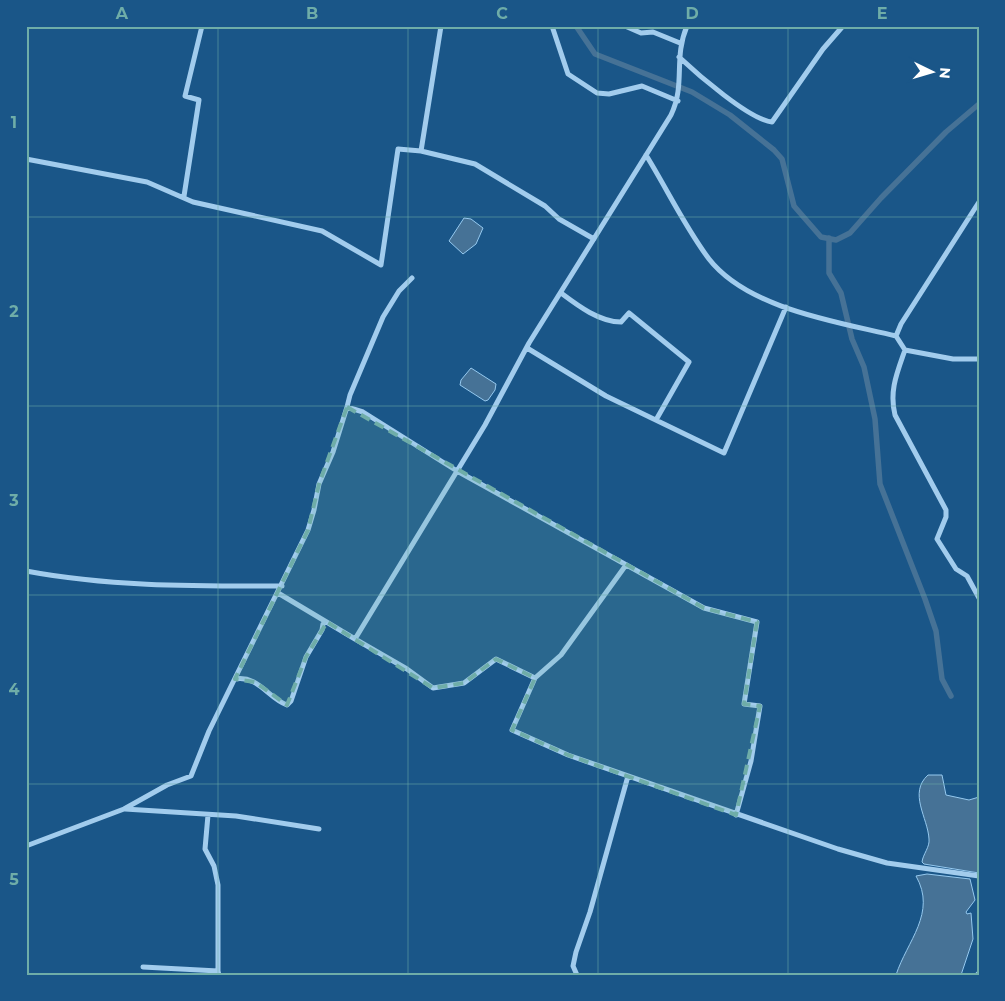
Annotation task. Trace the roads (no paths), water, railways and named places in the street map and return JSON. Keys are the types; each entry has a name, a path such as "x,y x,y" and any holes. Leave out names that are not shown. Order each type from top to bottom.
{"street":[{"path":"184,196 199,100 185,96 202,26"},
{"path":"421,151 441,26"},
{"path":"552,26 568,74 598,93 609,94 642,86 678,101"},
{"path":"624,26 641,33 653,32 680,43"},
{"path":"355,638 457,471 560,293 678,101 681,83 678,73 680,43 687,26"},
{"path":"679,57 751,113 764,121 772,122 824,49 843,26"},
{"path":"26,159 147,182 184,196 193,202 322,231 381,265 398,149 421,151 475,164 545,206 560,219 594,238"},
{"path":"646,155 710,260 733,282 786,307 822,320 896,336 905,350 953,359 979,360"},
{"path":"896,336 901,324 979,202"},
{"path":"26,846 124,809 167,785 191,776 210,731 308,530 319,484 333,452 350,395 382,317 399,291 412,278"},
{"path":"560,293 577,305 605,319 621,322 629,313 690,362 656,420"},
{"path":"527,348 606,396 724,453 786,307"},
{"path":"905,350 893,386 892,400 895,415 946,510 946,517 937,539 956,569 967,576 979,598"},
{"path":"347,407 363,412 457,471 704,608 757,622 744,704 760,706 751,761 736,815"},
{"path":"626,565 561,654 535,678 512,730 568,755 736,815 887,863 979,876"},
{"path":"26,571 109,583 282,586"},
{"path":"278,593 407,669 433,688 464,683 496,659 535,678"},
{"path":"235,679 242,678 255,682 287,705 291,701 306,657 322,630 323,624 326,622"},
{"path":"577,975 573,966 576,952 590,912 628,776"},
{"path":"124,809 236,816 319,829"},
{"path":"143,967 219,973 219,894 214,866 205,849 208,815"}],"water":[{"path":"464,218 471,219 483,228 476,244 463,254 449,241"},
{"path":"471,368 496,384 495,390 488,400 485,401 460,385 461,380"},
{"path":"928,775 942,775 946,795 969,800 979,797 979,873 924,864 922,862 929,839 919,798 922,782"},
{"path":"927,874 970,879 975,900 966,912 967,914 971,913 973,939 961,975 896,975 922,915 922,889 916,876"}],"waterway":[{"path":"576,26 595,54 692,92 730,115 774,150 782,159 794,206 821,237 836,240 850,233 881,198 946,132 979,104"},
{"path":"829,238 829,273 841,293 852,339 864,367 875,419 880,484 936,631 942,679 951,696"}]}
